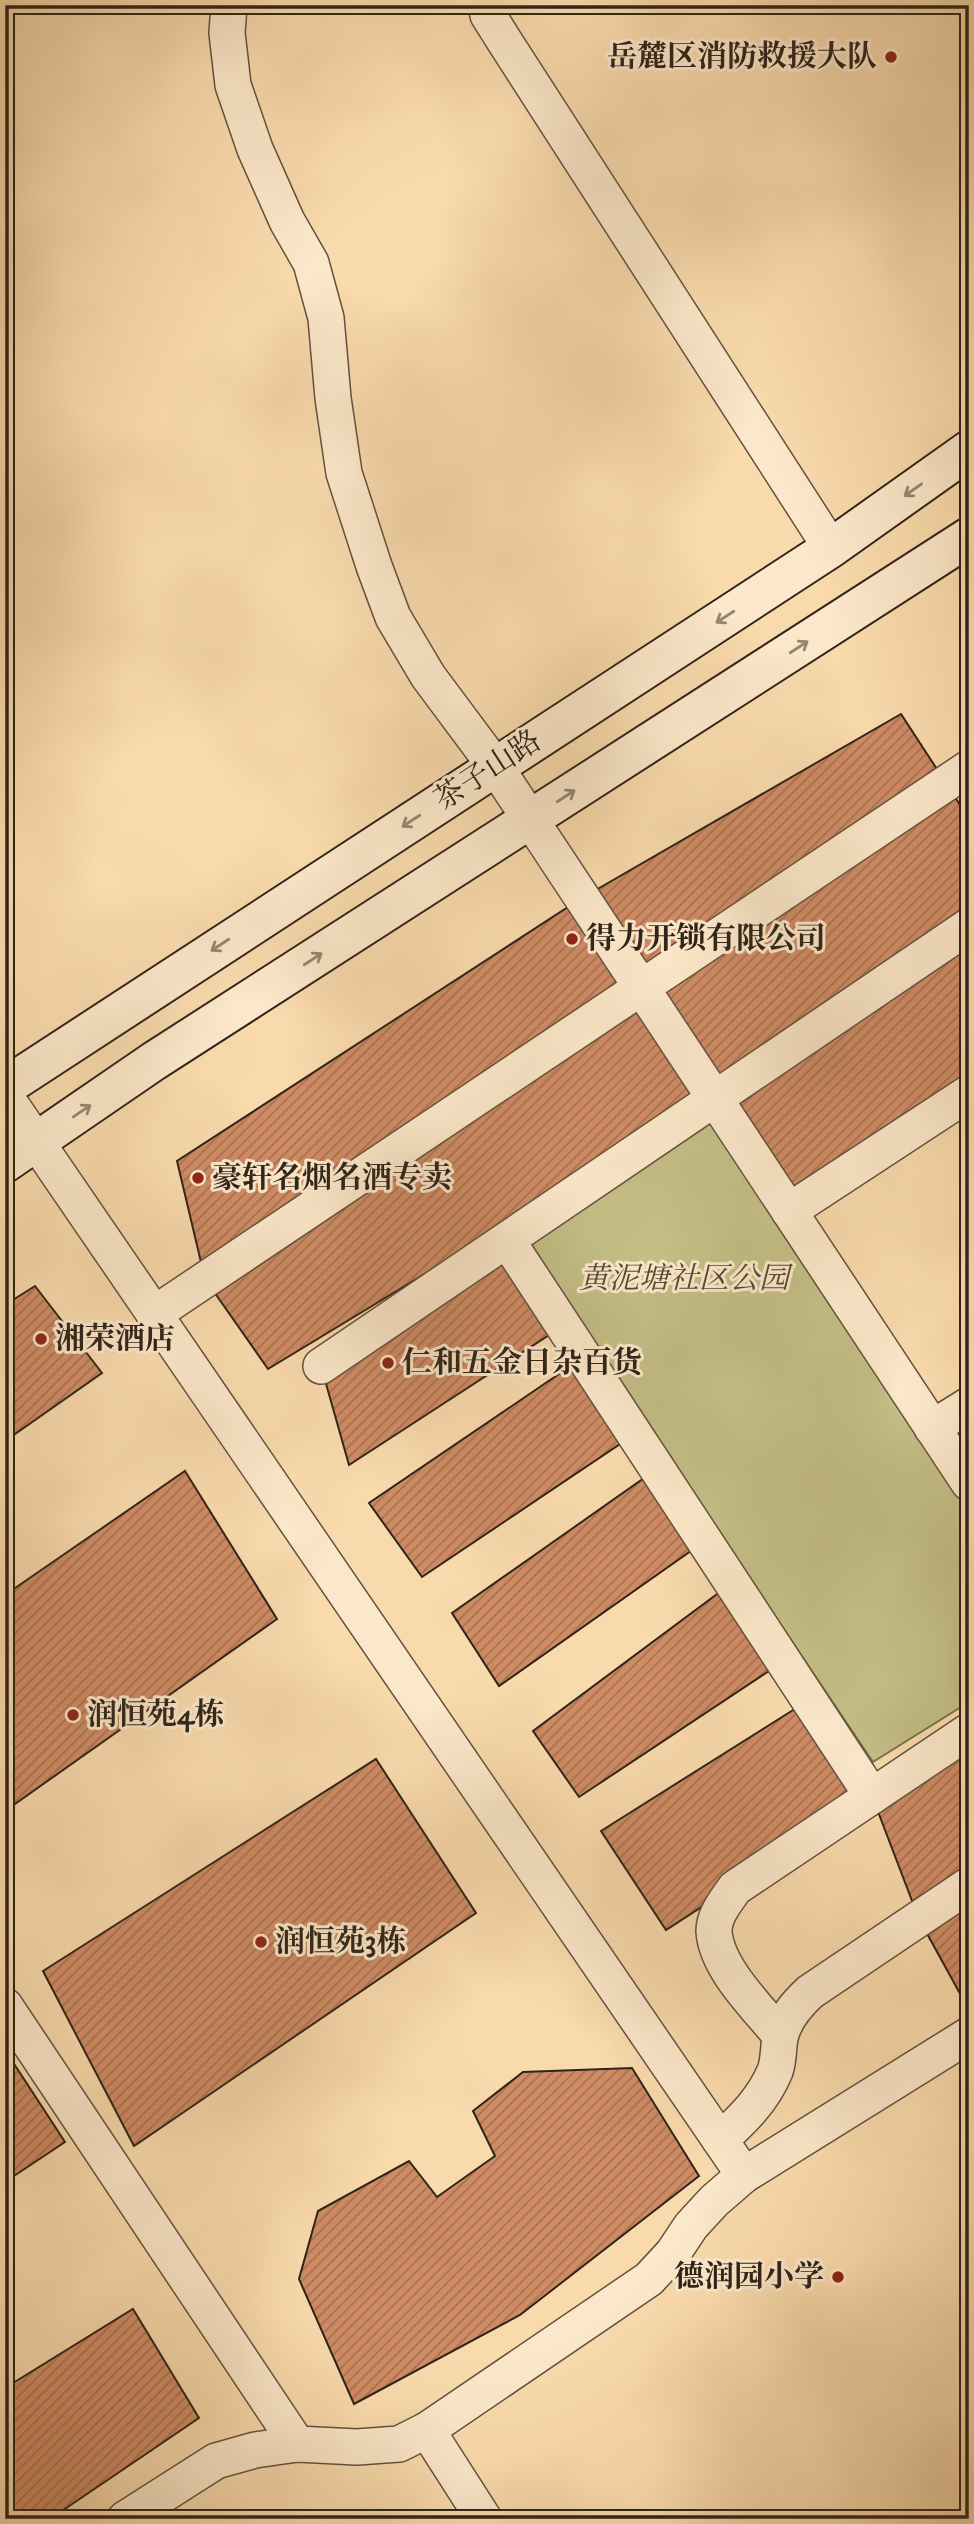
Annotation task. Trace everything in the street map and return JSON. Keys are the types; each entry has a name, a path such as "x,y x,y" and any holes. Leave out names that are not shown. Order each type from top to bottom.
{"main road":[{"name":"茶子山路","path":"5,1087 831,548 969,450"},
{"path":"5,1163 154,1061 969,537"}],"street":[{"path":"229,5 227,33 233,85 255,149 287,221 310,263 326,318 333,398 344,473 393,617 428,676 495,766 969,1483"},
{"path":"486,5 488,15 505,42 831,548"},
{"path":"154,1314 969,768"},
{"path":"321,1366 969,926"},
{"path":"789,1211 969,1093"},
{"path":"5,1096 744,2175"},
{"path":"507,1240 872,1796"},
{"path":"932,1428 969,1405"},
{"path":"780,2035 727,1969 718,1949 714,1930 719,1910 735,1888 969,1731"},
{"path":"720,2140 753,2109 767,2088 776,2067 780,2035 797,2004 969,1885"},
{"path":"5,2006 297,2444"},
{"path":"125,2519 216,2461 255,2450 297,2444 357,2447 399,2444 427,2430 649,2279 673,2253 691,2226 744,2175 969,2035"},
{"path":"427,2430 484,2519"}],"green space":[{"name":"黄泥塘社区公园","path":"715,1116 969,1512 969,1702 873,1762 524,1244"}],"building":[{"path":"901,714 946,783 641,987 582,898"},
{"path":"946,783 969,819 969,926 715,1098 641,987"},
{"path":"582,898 641,987 205,1279 177,1161"},
{"path":"969,926 969,1093 789,1211 715,1098"},
{"path":"641,987 715,1098 268,1369 205,1279"},
{"path":"507,1240 563,1326 349,1465 321,1366"},
{"name":"湘荣酒店","path":"35,1286 102,1373 5,1441 5,1305"},
{"path":"584,1357 635,1434 422,1577 369,1503"},
{"path":"657,1469 705,1541 499,1686 452,1613"},
{"name":"润恒苑4栋","path":"185,1471 277,1619 5,1811 5,1595"},
{"path":"732,1583 784,1661 579,1797 533,1731"},
{"path":"809,1700 872,1796 666,1930 601,1831"},
{"path":"969,1731 969,1885 919,1919 872,1796"},
{"name":"润恒苑3栋","path":"376,1759 476,1913 134,2146 43,1971"},
{"path":"969,1889 969,2010 919,1919"},
{"path":"5,2050 65,2142 5,2182"},
{"path":"632,2068 699,2176 520,2315 354,2404 299,2279 318,2211 409,2161 437,2197 495,2156 473,2111 523,2072"},
{"path":"133,2309 199,2418 50,2519 5,2519 5,2388"}],"place":[{"name":"岳麓区消防救援大队","path":"891,57"},
{"name":"得力开锁有限公司","path":"572,939"},
{"name":"豪轩名烟名酒专卖","path":"198,1178"},
{"name":"湘荣酒店","path":"41,1339"},
{"name":"仁和五金日杂百货","path":"388,1363"},
{"name":"润恒苑4栋","path":"73,1715"},
{"name":"润恒苑3栋","path":"261,1942"},
{"name":"德润园小学","path":"838,2277"}]}
